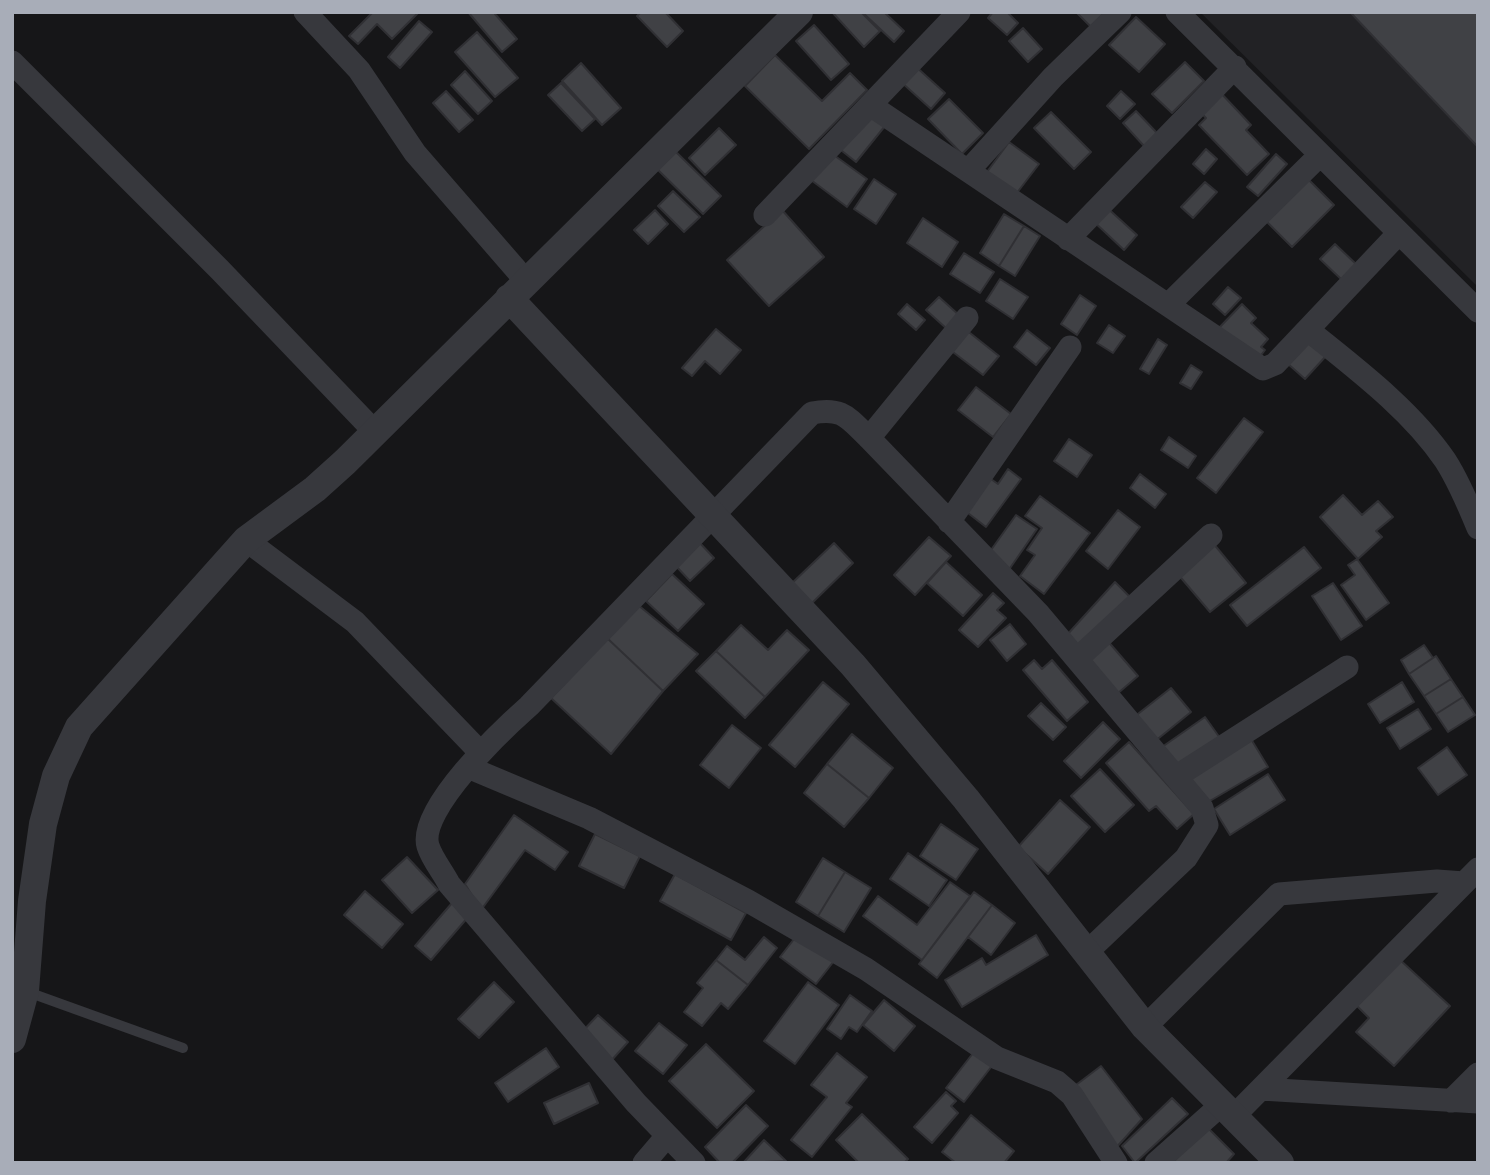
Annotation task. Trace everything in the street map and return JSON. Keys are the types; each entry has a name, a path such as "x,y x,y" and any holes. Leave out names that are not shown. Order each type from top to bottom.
{"street":[{"path":"765,215 959,12"},
{"path":"968,171 1053,77 1120,12"},
{"path":"1177,12 1478,311"},
{"path":"13,1042 43,824 56,776 79,727 246,540 315,489 375,432 796,13"},
{"path":"310,14 359,70 415,153 518,290 713,517 853,666 966,799 1145,1027 1279,1163"},
{"path":"12,62 220,270 375,432"},
{"path":"1068,239 1235,67"},
{"path":"870,105 1263,369 1275,364 1398,234"},
{"path":"1168,306 1320,155"},
{"path":"869,438 967,318"},
{"path":"1308,330 1352,365 1422,432 1445,460 1476,518"},
{"path":"949,522 1070,347"},
{"path":"694,1163 636,1103 449,884 427,845 429,823 445,796 475,759 812,413 827,410 843,413 869,438 1038,613 1202,808 1207,825 1186,858 1086,953"},
{"path":"1077,659 1211,535"},
{"path":"246,540 355,622 475,759 748,901 866,969 997,1058 1057,1082 1072,1095 1116,1163"},
{"path":"1177,776 1347,667"},
{"path":"1145,1027 1279,894 1471,876"},
{"path":"1156,1163 1226,1111 1261,1089 1471,876"},
{"path":"1451,1101 1478,1074"},
{"path":"1261,1089 1478,1102"},
{"path":"645,1163 667,1136"}],"lane":[{"path":"21,978 183,1048"}],"shaded area":[{"path":"1200,12 1478,12 1478,287"}],"building":[{"path":"373,12 419,12 392,39 377,24 358,44 349,36"},
{"path":"468,12 498,12 495,14 517,39 502,52"},
{"path":"641,12 665,12 683,31 667,47 637,16"},
{"path":"832,12 861,12 880,31 864,47"},
{"path":"862,12 884,12 904,31 894,42"},
{"path":"993,12 1007,12 1018,23 1007,35 988,18"},
{"path":"1076,12 1105,12 1091,27"},
{"path":"1350,12 1478,12 1478,147"},
{"path":"1136,17 1165,44 1139,72 1109,45"},
{"path":"419,21 432,32 400,68 388,57"},
{"path":"814,25 849,64 831,80 796,41"},
{"path":"1023,28 1042,49 1028,62 1009,41"},
{"path":"477,32 518,78 495,97 455,52"},
{"path":"775,55 822,101 850,73 867,90 809,149 745,86"},
{"path":"1185,62 1204,81 1172,113 1152,94"},
{"path":"581,63 621,108 602,125 562,81"},
{"path":"914,65 945,93 931,109 900,81"},
{"path":"465,71 492,101 478,114 451,85"},
{"path":"561,83 595,119 582,131 548,95"},
{"path":"446,91 473,120 459,132 433,103"},
{"path":"1121,91 1135,104 1120,119 1107,106"},
{"path":"1219,91 1251,125 1246,130 1269,154 1247,175 1199,125 1206,118 1198,110"},
{"path":"949,99 983,133 962,154 928,119"},
{"path":"866,110 885,126 856,162 837,147"},
{"path":"1136,111 1157,133 1144,146 1123,123"},
{"path":"1051,112 1091,152 1074,169 1034,128"},
{"path":"719,128 736,145 705,175 689,158"},
{"path":"1009,142 1039,164 1013,198 984,176"},
{"path":"1206,149 1217,159 1204,174 1193,164"},
{"path":"674,150 721,196 703,214 656,168"},
{"path":"831,153 867,179 847,207 811,180"},
{"path":"1276,154 1287,164 1258,196 1247,187"},
{"path":"1305,176 1334,205 1292,247 1263,218"},
{"path":"874,179 896,194 876,224 854,209"},
{"path":"1205,182 1217,192 1193,218 1181,207"},
{"path":"673,191 700,217 684,232 658,206"},
{"path":"1104,205 1137,235 1124,250 1091,219"},
{"path":"655,210 668,224 648,244 634,230"},
{"path":"782,210 824,257 769,306 727,260"},
{"path":"1004,214 1024,226 999,266 980,253"},
{"path":"923,218 958,242 942,267 907,243"},
{"path":"1024,226 1040,236 1015,276 999,266"},
{"path":"1335,244 1357,265 1342,280 1320,259"},
{"path":"964,253 994,272 980,293 950,274"},
{"path":"1000,279 1028,297 1013,319 986,301"},
{"path":"1228,287 1241,298 1225,315 1213,304"},
{"path":"1080,295 1096,306 1077,335 1061,324"},
{"path":"939,297 960,316 947,329 926,310"},
{"path":"907,304 925,320 916,330 898,314"},
{"path":"1242,304 1256,318 1251,323 1268,339 1261,347 1265,350 1255,363 1216,331"},
{"path":"1109,325 1125,336 1113,353 1097,343"},
{"path":"716,329 741,350 720,374 705,361 692,376 682,368"},
{"path":"965,329 999,356 983,375 949,349"},
{"path":"1027,330 1050,348 1036,365 1014,347"},
{"path":"1158,339 1167,345 1149,374 1140,369"},
{"path":"1308,340 1326,356 1305,379 1287,363"},
{"path":"1191,365 1202,372 1191,389 1180,383"},
{"path":"976,387 1011,414 993,437 958,410"},
{"path":"1244,418 1263,432 1216,493 1197,478"},
{"path":"1169,437 1196,456 1188,468 1161,450"},
{"path":"1069,439 1092,455 1077,477 1054,461"},
{"path":"1008,469 1021,479 986,527 964,510 988,477 998,484"},
{"path":"1140,474 1166,494 1155,508 1130,488"},
{"path":"1343,495 1362,515 1378,501 1393,517 1376,531 1382,537 1358,559 1320,517"},
{"path":"1040,496 1090,533 1044,594 1020,576 1035,555 1027,550 1042,528 1025,516"},
{"path":"1118,510 1140,527 1108,569 1086,551"},
{"path":"1016,515 1037,529 1006,574 986,557"},
{"path":"929,537 951,556 915,595 894,575"},
{"path":"698,541 714,558 690,581 674,564"},
{"path":"834,543 853,563 811,604 791,584"},
{"path":"1213,543 1246,583 1210,612 1176,572"},
{"path":"1304,547 1321,568 1247,626 1230,605"},
{"path":"1357,559 1389,603 1366,620 1341,585 1355,575 1348,565"},
{"path":"946,562 982,595 963,616 927,583"},
{"path":"672,574 704,604 678,631 646,601"},
{"path":"1115,582 1130,597 1082,650 1066,636"},
{"path":"1333,583 1362,626 1341,640 1312,596"},
{"path":"993,593 1004,603 997,610 1006,618 978,647 959,630"},
{"path":"638,605 698,654 663,691 607,638"},
{"path":"1010,624 1026,644 1007,661 990,640"},
{"path":"741,625 768,650 787,630 809,650 765,697 716,651"},
{"path":"607,638 663,691 611,754 551,698"},
{"path":"1106,639 1138,676 1117,694 1085,658"},
{"path":"1424,645 1433,658 1409,674 1401,660"},
{"path":"716,651 765,697 745,718 696,671"},
{"path":"1436,656 1451,679 1424,696 1409,674"},
{"path":"1034,660 1042,669 1052,660 1088,702 1067,721 1023,670"},
{"path":"1451,679 1463,697 1436,714 1424,696"},
{"path":"823,682 849,704 795,767 769,745"},
{"path":"1402,682 1414,702 1380,723 1368,704"},
{"path":"1171,688 1191,712 1154,742 1134,717"},
{"path":"1463,697 1475,715 1448,732 1436,714"},
{"path":"1041,703 1066,727 1053,740 1028,716"},
{"path":"1418,709 1431,729 1400,749 1387,728"},
{"path":"1205,717 1220,738 1177,768 1162,747"},
{"path":"1103,722 1120,739 1081,778 1064,761"},
{"path":"732,725 761,748 729,788 700,765"},
{"path":"852,734 893,768 869,798 827,764"},
{"path":"1251,739 1268,767 1203,805 1186,777"},
{"path":"1129,742 1194,814 1177,829 1156,806 1149,811 1106,763"},
{"path":"1447,747 1467,775 1438,795 1418,768"},
{"path":"827,764 869,798 844,827 804,793"},
{"path":"1100,769 1134,805 1105,832 1071,796"},
{"path":"1268,774 1285,800 1230,835 1214,809"},
{"path":"1060,800 1090,827 1048,874 1018,847"},
{"path":"514,815 568,852 555,870 525,850 481,910 465,884"},
{"path":"941,824 978,849 956,880 920,856"},
{"path":"595,834 640,856 624,888 579,866"},
{"path":"908,853 947,880 929,906 890,879"},
{"path":"407,857 438,890 412,913 382,880"},
{"path":"823,858 845,872 818,916 796,902"},
{"path":"845,872 871,888 844,932 818,916"},
{"path":"675,874 746,913 731,940 660,901"},
{"path":"950,882 970,896 922,960 863,916 878,896 917,925"},
{"path":"365,891 403,924 382,948 344,915"},
{"path":"974,892 992,905 937,978 919,964"},
{"path":"452,903 469,916 431,960 415,946"},
{"path":"992,905 1015,923 991,955 968,937"},
{"path":"798,934 834,961 816,984 780,957"},
{"path":"1036,935 1048,955 962,1007 945,980 982,958 986,965"},
{"path":"764,937 777,948 748,985 716,960 727,946 745,960"},
{"path":"1399,959 1450,1006 1394,1066 1356,1032 1369,1018 1356,1005"},
{"path":"716,960 748,985 728,1009 721,1003 702,1026 684,1012 703,988 697,983"},
{"path":"494,982 514,1002 479,1038 458,1019"},
{"path":"808,982 839,1005 795,1064 764,1041"},
{"path":"850,995 872,1011 857,1032 849,1027 841,1039 827,1029"},
{"path":"884,1000 915,1026 894,1051 863,1025"},
{"path":"598,1015 628,1042 610,1062 579,1035"},
{"path":"659,1023 687,1045 663,1074 635,1051"},
{"path":"706,1044 754,1091 717,1128 669,1081"},
{"path":"546,1048 559,1067 508,1102 495,1083"},
{"path":"977,1048 995,1062 964,1102 946,1088"},
{"path":"837,1053 867,1077 846,1103 852,1107 812,1157 791,1140 827,1097 811,1085"},
{"path":"1101,1066 1142,1119 1114,1150 1072,1088"},
{"path":"589,1083 598,1103 554,1124 544,1103"},
{"path":"946,1092 956,1101 951,1106 958,1113 932,1143 914,1127"},
{"path":"1172,1098 1188,1114 1135,1163 1122,1146"},
{"path":"746,1105 768,1126 732,1163 720,1163 705,1147"},
{"path":"862,1114 908,1159 904,1163 859,1163 836,1140"},
{"path":"971,1115 1014,1151 1004,1163 956,1163 942,1152"},
{"path":"1207,1127 1234,1154 1226,1163 1172,1163"},
{"path":"764,1140 786,1161 743,1163"}]}
